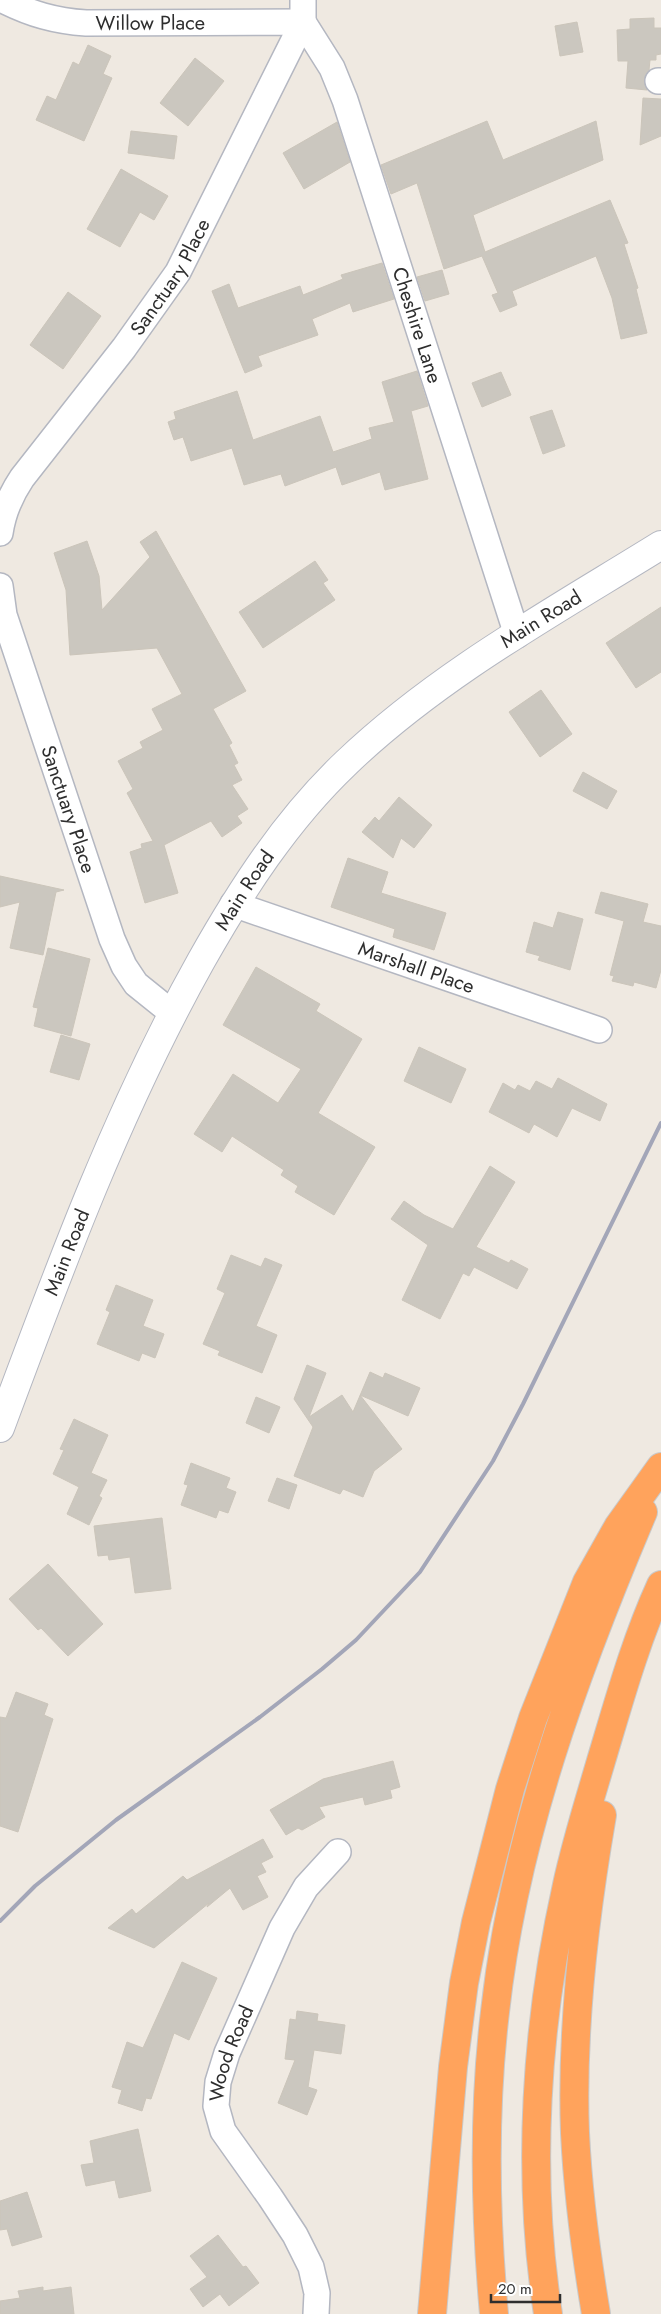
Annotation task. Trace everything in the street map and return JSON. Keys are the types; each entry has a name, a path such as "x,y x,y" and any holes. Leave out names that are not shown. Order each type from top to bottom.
{"highway":[{"path":"432,2314 453,2067 464,1983 476,1922 510,1789 533,1718 587,1582 618,1527 661,1466"},
{"path":"494,2314 487,2243 487,2127 495,2011 513,1902 544,1776 584,1658 615,1577 661,1474"},
{"path":"548,2314 540,2232 537,2156 540,2057 551,1971 567,1884 627,1673 661,1585"},
{"path":"596,2314 585,2245 575,2132 577,2016 595,1857 627,1673"}],"main road":[{"name":"Main Road","path":"0,1428 59,1268 124,1116 172,1013 233,904 303,808 345,764 431,693 517,635 661,545"}],"street":[{"name":"Willow Place","path":"3,0 38,16 57,21 86,23 303,11"},
{"name":"Sanctuary Place","path":"1,522 10,497 34,462 124,348 178,272 303,11"},
{"name":"Cheshire Lane","path":"303,11 332,68 345,100 517,635"},
{"name":"Sanctuary Place","path":"0,586 4,615 112,939 124,966 136,984 172,1013"},
{"name":"Marshall Place","path":"233,904 599,1030"},
{"name":"Wood Road","path":"316,2314 317,2293 310,2267 295,2235 223,2131 216,2106 218,2082 227,2053 282,1928 306,1887 338,1852"}],"building":[{"path":"654,18 654,28 661,28 661,54 656,55 656,60 650,60 649,70 644,81 647,90 626,88 628,61 618,61 617,30 630,29 630,19"},
{"path":"577,22 583,52 560,56 555,26"},
{"path":"88,45 111,56 103,74 112,78 84,141 36,120 47,96 56,100 73,62 79,65"},
{"path":"195,58 224,81 188,126 160,103"},
{"path":"643,98 661,99 661,136 640,145"},
{"path":"487,121 503,160 596,121 603,160 473,215 485,252 610,200 628,243 624,244 638,288 636,289 647,333 621,339 612,298 596,256 512,291 517,305 500,312 492,295 498,293 482,256 444,269 417,183 391,194 381,165"},
{"path":"337,122 350,162 304,189 283,153"},
{"path":"131,131 177,136 174,159 128,153"},
{"path":"121,169 168,196 154,220 140,212 120,247 87,229"},
{"path":"382,263 394,299 353,312 350,303 312,319 318,335 258,356 262,366 245,373 212,291 229,284 238,308 300,286 303,295 343,279 341,275"},
{"path":"442,270 449,294 425,301 417,277"},
{"path":"68,292 101,316 63,369 30,345"},
{"path":"417,371 428,406 411,411 428,479 385,490 380,472 342,485 336,467 285,486 281,474 244,485 232,448 191,461 183,437 174,440 168,422 176,419 174,412 237,391 253,440 320,416 333,452 372,439 369,428 394,422 382,382"},
{"path":"501,372 511,395 482,407 472,383"},
{"path":"552,410 565,446 543,454 530,417"},
{"path":"156,531 246,691 213,709 232,743 229,745 238,763 234,765 242,780 232,785 248,809 237,816 242,823 222,837 211,821 164,845 178,893 145,903 130,852 142,848 141,844 153,841 127,793 133,789 118,761 143,748 140,742 163,730 152,709 182,694 157,648 70,655 66,590 54,553 87,541 99,576 102,610 150,557 140,542"},
{"path":"315,561 328,580 323,583 335,600 263,648 239,612"},
{"path":"661,607 661,672 636,688 606,643"},
{"path":"541,690 572,734 540,757 509,712"},
{"path":"583,772 617,791 607,809 573,791"},
{"path":"399,797 432,825 414,848 401,838 393,858 362,832 375,817 379,821"},
{"path":"348,858 388,872 381,893 446,913 434,950 393,937 395,929 331,907"},
{"path":"0,876 64,890 56,892 43,955 10,948 20,902 0,907"},
{"path":"601,892 648,904 643,922 661,926 661,970 656,988 634,982 633,986 612,981 614,976 610,975 624,921 595,913"},
{"path":"558,912 583,919 570,970 538,960 540,956 526,952 534,922 553,928"},
{"path":"48,948 90,959 71,1036 34,1026 38,1008 33,1007"},
{"path":"256,967 320,1004 316,1011 362,1039 318,1113 375,1147 334,1215 295,1192 298,1186 281,1175 284,1170 232,1136 222,1152 194,1134 233,1074 278,1103 301,1069 223,1025"},
{"path":"61,1035 90,1044 79,1080 50,1072"},
{"path":"419,1047 466,1069 451,1103 404,1081"},
{"path":"558,1078 607,1104 600,1121 572,1108 557,1137 534,1124 529,1133 489,1112 503,1083 515,1090 518,1085 530,1091 536,1081 552,1089"},
{"path":"490,1166 515,1182 476,1247 509,1263 511,1260 528,1269 517,1289 474,1267 469,1276 463,1273 440,1319 402,1300 428,1245 391,1219 404,1201 424,1215 453,1229"},
{"path":"231,1255 261,1267 265,1258 282,1265 256,1326 277,1335 262,1373 218,1355 220,1351 203,1344 225,1293 217,1289"},
{"path":"116,1285 153,1300 143,1326 164,1334 155,1358 142,1353 139,1361 97,1344 110,1312 106,1310"},
{"path":"307,1365 326,1373 309,1417 342,1395 353,1412 360,1395 402,1449 374,1471 363,1497 343,1489 340,1494 294,1476 313,1427 294,1399"},
{"path":"370,1372 383,1378 385,1373 420,1388 408,1416 360,1395"},
{"path":"256,1397 280,1407 269,1433 246,1423"},
{"path":"74,1419 108,1435 91,1473 107,1480 99,1496 102,1498 89,1525 67,1514 79,1487 53,1474 64,1450 60,1449"},
{"path":"191,1463 230,1478 226,1488 236,1492 228,1513 219,1510 216,1518 181,1505 188,1485 184,1484"},
{"path":"277,1478 297,1485 289,1509 268,1501"},
{"path":"162,1518 171,1589 135,1593 130,1557 109,1560 108,1555 98,1556 94,1526"},
{"path":"48,1564 103,1624 68,1656 41,1628 38,1630 9,1599"},
{"path":"16,1692 48,1704 44,1715 53,1719 18,1832 0,1826 0,1717 6,1718"},
{"path":"393,1761 400,1787 390,1790 392,1798 365,1805 363,1797 319,1807 325,1817 302,1830 298,1828 286,1835 270,1810 323,1779"},
{"path":"263,1839 273,1857 261,1863 266,1872 257,1876 268,1897 243,1910 230,1888 154,1948 108,1928 132,1909 136,1914 183,1876 187,1880"},
{"path":"182,1962 217,1978 189,2040 174,2033 151,2099 146,2098 142,2111 118,2103 122,2090 112,2087 127,2042 143,2048"},
{"path":"297,2011 318,2014 317,2021 345,2025 341,2054 314,2050 308,2087 317,2090 307,2115 278,2103 295,2060 285,2059 290,2019 296,2020"},
{"path":"138,2129 151,2191 119,2198 115,2180 86,2186 81,2165 94,2163 90,2141"},
{"path":"27,2192 42,2237 12,2246 7,2229 0,2230 0,2201"},
{"path":"218,2235 243,2267 246,2266 259,2283 229,2306 220,2294 203,2307 190,2289 207,2277 190,2256"},
{"path":"43,2287 43,2291 71,2287 74,2314 0,2314 0,2301 20,2298 18,2291"}],"railway":[{"path":"0,1921 35,1886 116,1820 260,1717 322,1669 356,1640 420,1572 493,1461 661,1123"}]}
